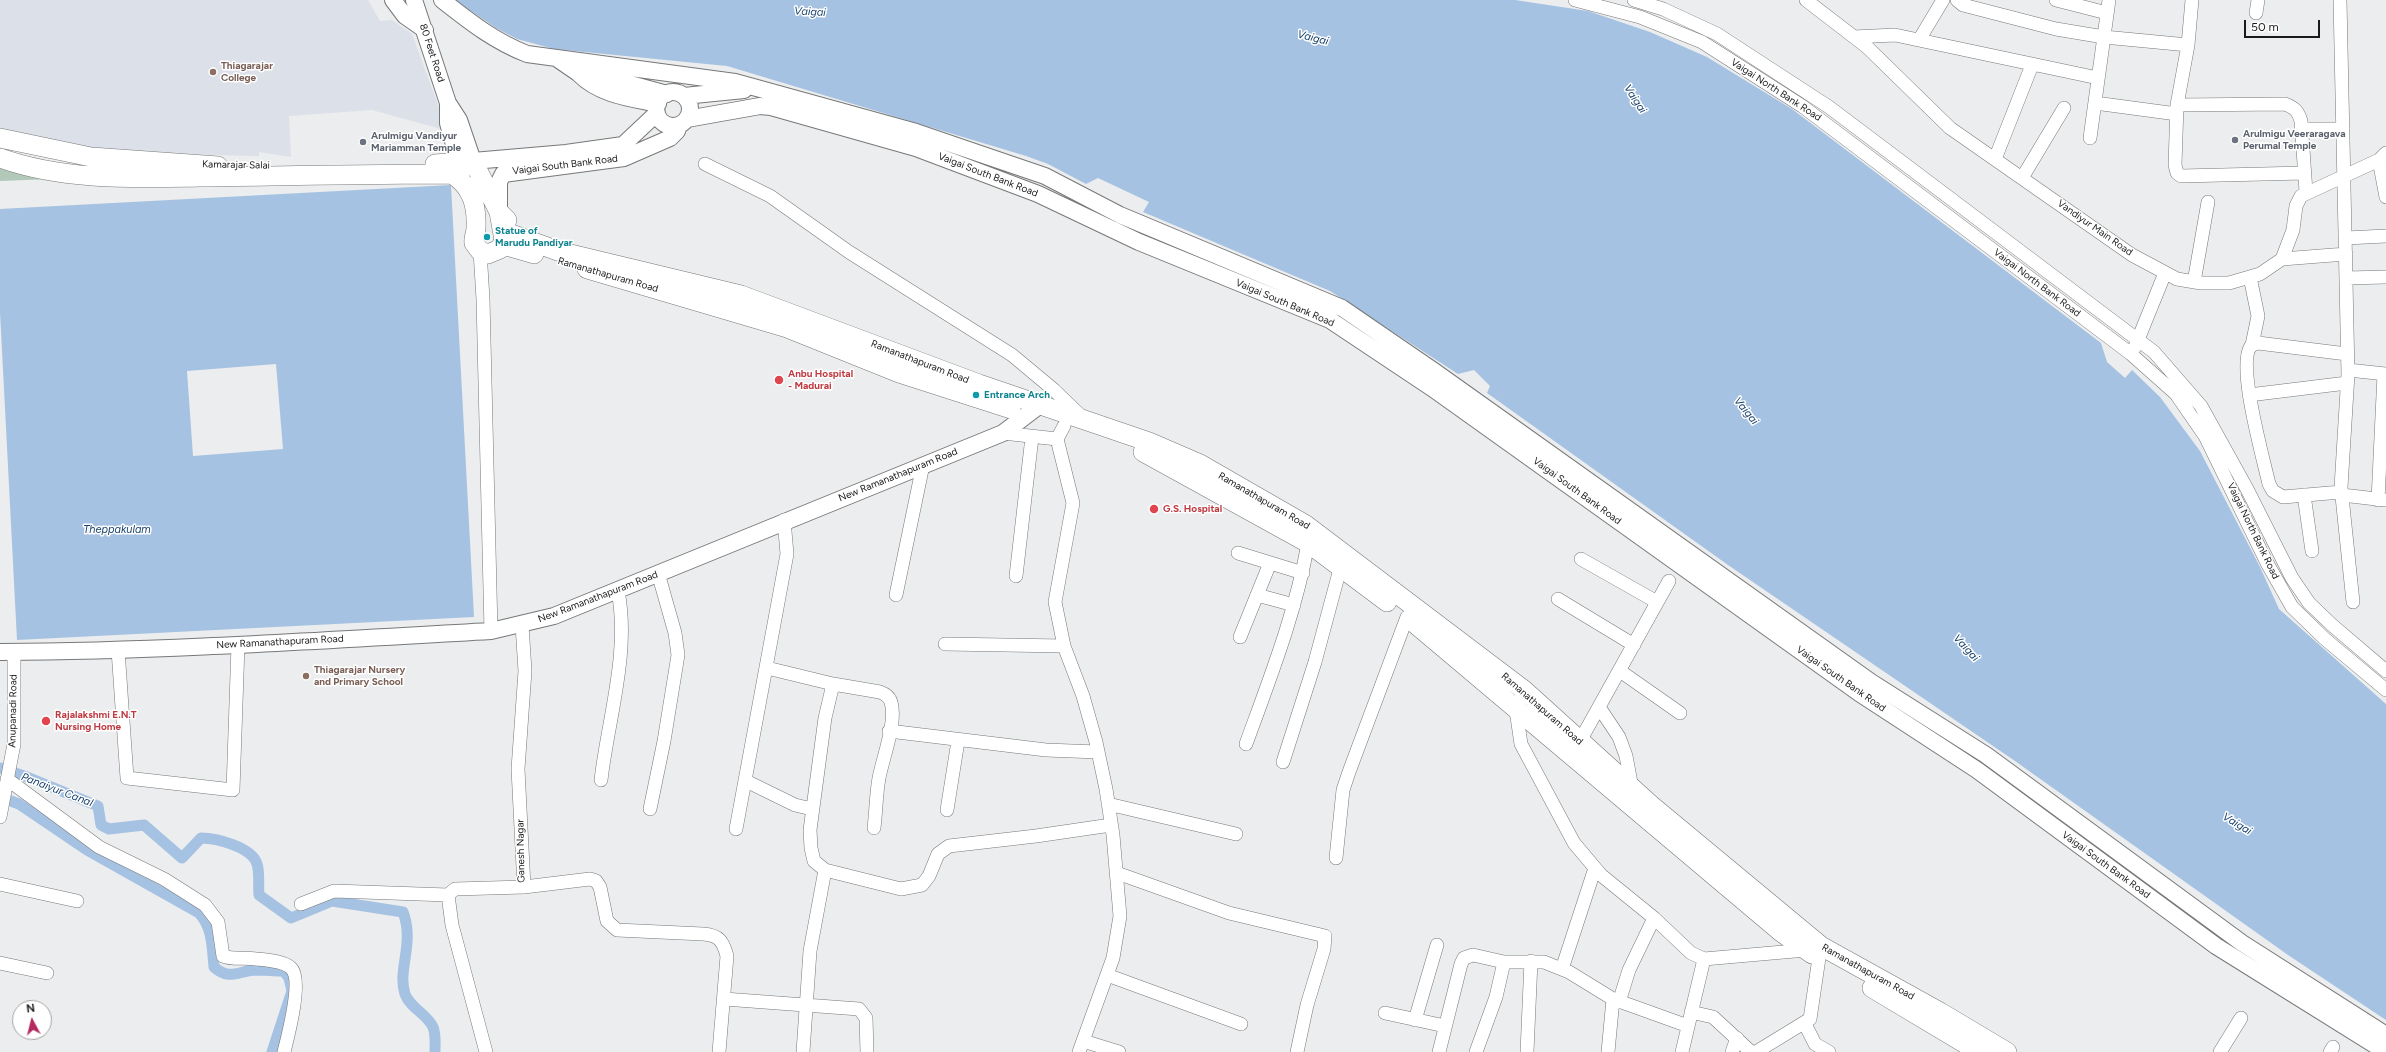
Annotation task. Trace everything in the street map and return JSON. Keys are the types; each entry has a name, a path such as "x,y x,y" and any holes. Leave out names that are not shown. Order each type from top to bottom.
{"highway":[{"name":"Kamarajar Salai","path":"0,138 91,157 224,166 466,162"},
{"name":"Kamarajar Salai","path":"0,158 14,163 76,176 149,178 452,174 464,181"},
{"path":"464,181 474,198 476,230 474,239 480,251 492,254 502,229 466,162"},
{"name":"Ramanathapuram Road","path":"502,229 558,251 741,295 1035,410 1061,432 1098,434 1149,454 1308,543 1340,569 1407,617 1781,932 1812,954 1979,1052"},
{"name":"Ramanathapuram Road","path":"502,229 787,328 899,373 1035,410 1085,420 1148,442 1200,464 1306,525 1524,690 1632,788 1821,946 1940,1012 2007,1052"}],"main road":[{"path":"393,0 405,16 425,30"},
{"name":"Vaigai South Bank Road","path":"442,0 481,31 503,45 528,54 558,60 590,62 735,82 916,132 1045,176 1120,215 1342,308 1434,371 1871,682 1986,755 2242,943 2386,1035"},
{"name":"80 Feet Road","path":"414,2 425,30 448,103 448,123 466,162 464,181"},
{"name":"Vaigai South Bank Road","path":"558,60 578,73 587,82 607,93 660,103"},
{"name":"Vaigai South Bank Road","path":"684,96 756,89"},
{"path":"676,92 684,96 690,110 683,122 666,124 660,103 676,92"},
{"name":"Vaigai South Bank Road","path":"466,162 566,153 623,145 660,103"},
{"name":"Vaigai South Bank Road","path":"502,229 499,182 503,174 624,158 670,138 683,122 760,106 771,107 916,148 1038,194 1139,242 1330,320 1432,388 1859,693 1977,770 2216,946 2386,1052"},
{"name":"New Ramanathapuram Road","path":"5,652 118,650 238,645 491,631 522,625 554,616 618,591 784,520 1003,433 1035,410"}],"street":[{"name":"Vaigai North Bank Road","path":"1575,0 1640,17 1702,42 1789,97 2131,354 2176,394 2205,436 2241,504 2267,563 2292,607 2325,639 2386,690"},
{"name":"Vaigai North Bank Road","path":"1634,0 1662,9 1717,34 1829,107 2154,352 2201,406 2247,489 2292,578 2309,603 2332,625 2386,671"},
{"name":"Vandiyur Main Road","path":"1806,0 1854,37 1950,128 2132,255 2165,273 2177,279 2194,282 2229,283 2260,274 2282,258"},
{"path":"1919,40 1943,0"},
{"path":"2056,0 2108,6 2090,138"},
{"path":"2192,0 2188,45 2177,109 2176,173 2181,176 2304,173"},
{"path":"2340,0 2343,177 2347,278 2347,376 2341,493 2353,602"},
{"path":"1956,1 1963,6 2056,29 2104,37 2188,45"},
{"path":"1854,37 1895,35 2098,78"},
{"path":"1994,159 2032,65"},
{"path":"2095,103 2177,109 2285,104 2299,112 2302,130 2306,192"},
{"path":"2022,178 2064,108"},
{"path":"2302,130 2343,129"},
{"path":"2346,254 2282,258 2293,230 2298,201 2306,192 2343,177 2383,156 2386,197"},
{"path":"705,164 770,196 849,252 1012,355 1054,390 1098,434"},
{"path":"2194,282 2208,202"},
{"path":"2346,238 2386,236"},
{"path":"480,251 484,299 491,631"},
{"path":"2131,354 2139,341 2165,273"},
{"path":"2249,395 2347,376 2385,374 2382,500 2341,493 2283,497 2273,491 2269,484 2249,395 2247,354 2252,345 2258,316 2250,277"},
{"path":"2347,278 2386,277"},
{"path":"2252,345 2258,343 2347,354"},
{"path":"1003,433 1032,437 1061,432 1073,503 1055,602 1064,646 1083,696 1098,752 1111,824 1117,873 1120,916 1113,958 1081,1046 1119,1052"},
{"path":"1016,576 1032,437"},
{"path":"896,596 923,465"},
{"path":"2304,495 2312,551"},
{"path":"736,829 787,554 784,520"},
{"path":"1246,744 1294,605 1303,574 1308,543"},
{"path":"1238,553 1303,574"},
{"path":"1580,559 1657,602"},
{"path":"1240,637 1270,563"},
{"path":"1283,762 1315,662 1340,569"},
{"path":"650,809 664,741 678,654 676,633 658,573"},
{"path":"1580,741 1669,581"},
{"path":"601,780 622,640 622,613 618,591"},
{"path":"1257,595 1294,605"},
{"path":"1558,599 1634,645"},
{"path":"1336,858 1343,790 1407,617"},
{"name":"Ganesh Nagar","path":"448,895 455,889 524,887 518,769 525,671 522,625"},
{"path":"945,644 1064,646"},
{"path":"118,650 127,778 232,790 238,645"},
{"name":"Anupanadi Road","path":"0,817 14,744 5,652"},
{"path":"767,668 832,684 886,695 891,700 892,710 879,779 874,828"},
{"path":"1620,671 1680,713"},
{"path":"832,684 812,809 811,848 814,861 825,870 901,889 914,888 922,884 929,876 938,854 949,846 1036,836 1111,824"},
{"path":"1524,690 1516,710 1521,744 1574,843 1601,875 1654,918 1691,953 1704,959 1812,954 1812,1014 1805,1024 1756,1052"},
{"path":"1599,707 1619,737 1626,756 1632,788"},
{"path":"889,731 958,741 1046,750 1098,752"},
{"path":"947,810 958,741"},
{"path":"8,774 99,847 164,879 205,905 218,922 223,956 229,959 241,957 290,966 294,971 295,986 291,1023 284,1052"},
{"path":"746,781 796,805 812,809"},
{"path":"1108,804 1236,834"},
{"path":"1562,969 1595,868"},
{"path":"802,1052 810,951 825,870"},
{"path":"1117,873 1229,913 1325,936 1324,949 1307,1005 1297,1052"},
{"path":"524,887 590,879 596,881 600,887 607,921 617,930 714,935 724,945 727,956 719,1052"},
{"path":"0,884 77,901"},
{"path":"301,904 334,891 448,895 452,925 486,1052"},
{"path":"1608,1052 1616,1001 1654,918"},
{"path":"1415,1020 1437,945"},
{"path":"1438,1052 1461,964 1464,958 1473,955 1504,962 1544,962 1562,969 1616,1001 1688,1026"},
{"path":"1682,1052 1704,959"},
{"path":"1527,1052 1531,961"},
{"path":"1476,1052 1496,997 1504,962"},
{"path":"0,963 47,974"},
{"path":"1107,975 1241,1024"},
{"path":"724,999 861,1010 866,1018 867,1052"},
{"path":"1691,1012 1713,1017 1751,1052"},
{"path":"1385,1013 1445,1026"},
{"path":"2220,1052 2241,1018"},
{"path":"1805,1024 1815,1044 1829,1052"},
{"path":"1732,1052 1737,1038"}],"shaded area":[{"name":"Thiagarajar College","path":"0,0 368,0 380,21 392,20 412,34 444,121 445,128 441,129 372,110 289,116 291,157 259,152 259,156 83,152 0,132"}],"green space":[{"path":"0,161 52,179 0,181"}],"water":[{"name":"Vaigai","path":"455,0 1515,0 1588,11 1650,32 1707,57 1792,109 2101,343 2107,362 2125,378 2132,370 2160,397 2200,451 2260,567 2279,609 2386,704 2386,1020 2288,955 2015,761 1728,565 1487,393 1490,386 1474,370 1458,374 1330,291 1143,212 1149,202 1098,178 1086,184 1048,164 1026,156 727,66 554,49 517,39 496,28"},
{"name":"Theppakulam","path":"451,185 474,617 17,640 0,312 0,209","holes":["276,364 283,449 193,456 187,371"]}],"waterway":[{"name":"Panaiyur Canal","path":"0,768 27,777 98,806 101,825 109,829 144,825 182,858 201,838 208,838 241,848 254,858 257,864 259,895 291,918 332,901 403,912 407,935 403,975 405,994 407,999 427,1018 433,1027 435,1036 435,1052"},
{"path":"0,797 19,804 87,850 199,913 204,919 209,932 214,967 220,971 225,974 255,970 284,971 289,978 292,991 272,1052"}],"place":[{"name":"Thiagarajar College","path":"213,72"},
{"name":"Arulmigu Veeraragava Perumal Temple","path":"2235,140"},
{"name":"Arulmigu Vandiyur Mariamman Temple","path":"363,142"},
{"name":"Statue of Marudu Pandiyar","path":"487,237"},
{"name":"Anbu Hospital - Madurai","path":"779,380"},
{"name":"Entrance Arch","path":"976,395"},
{"name":"G.S. Hospital","path":"1154,509"},
{"name":"Thiagarajar Nursery and Primary School","path":"306,676"},
{"name":"Rajalakshmi E.N.T Nursing Home","path":"46,721"}]}
